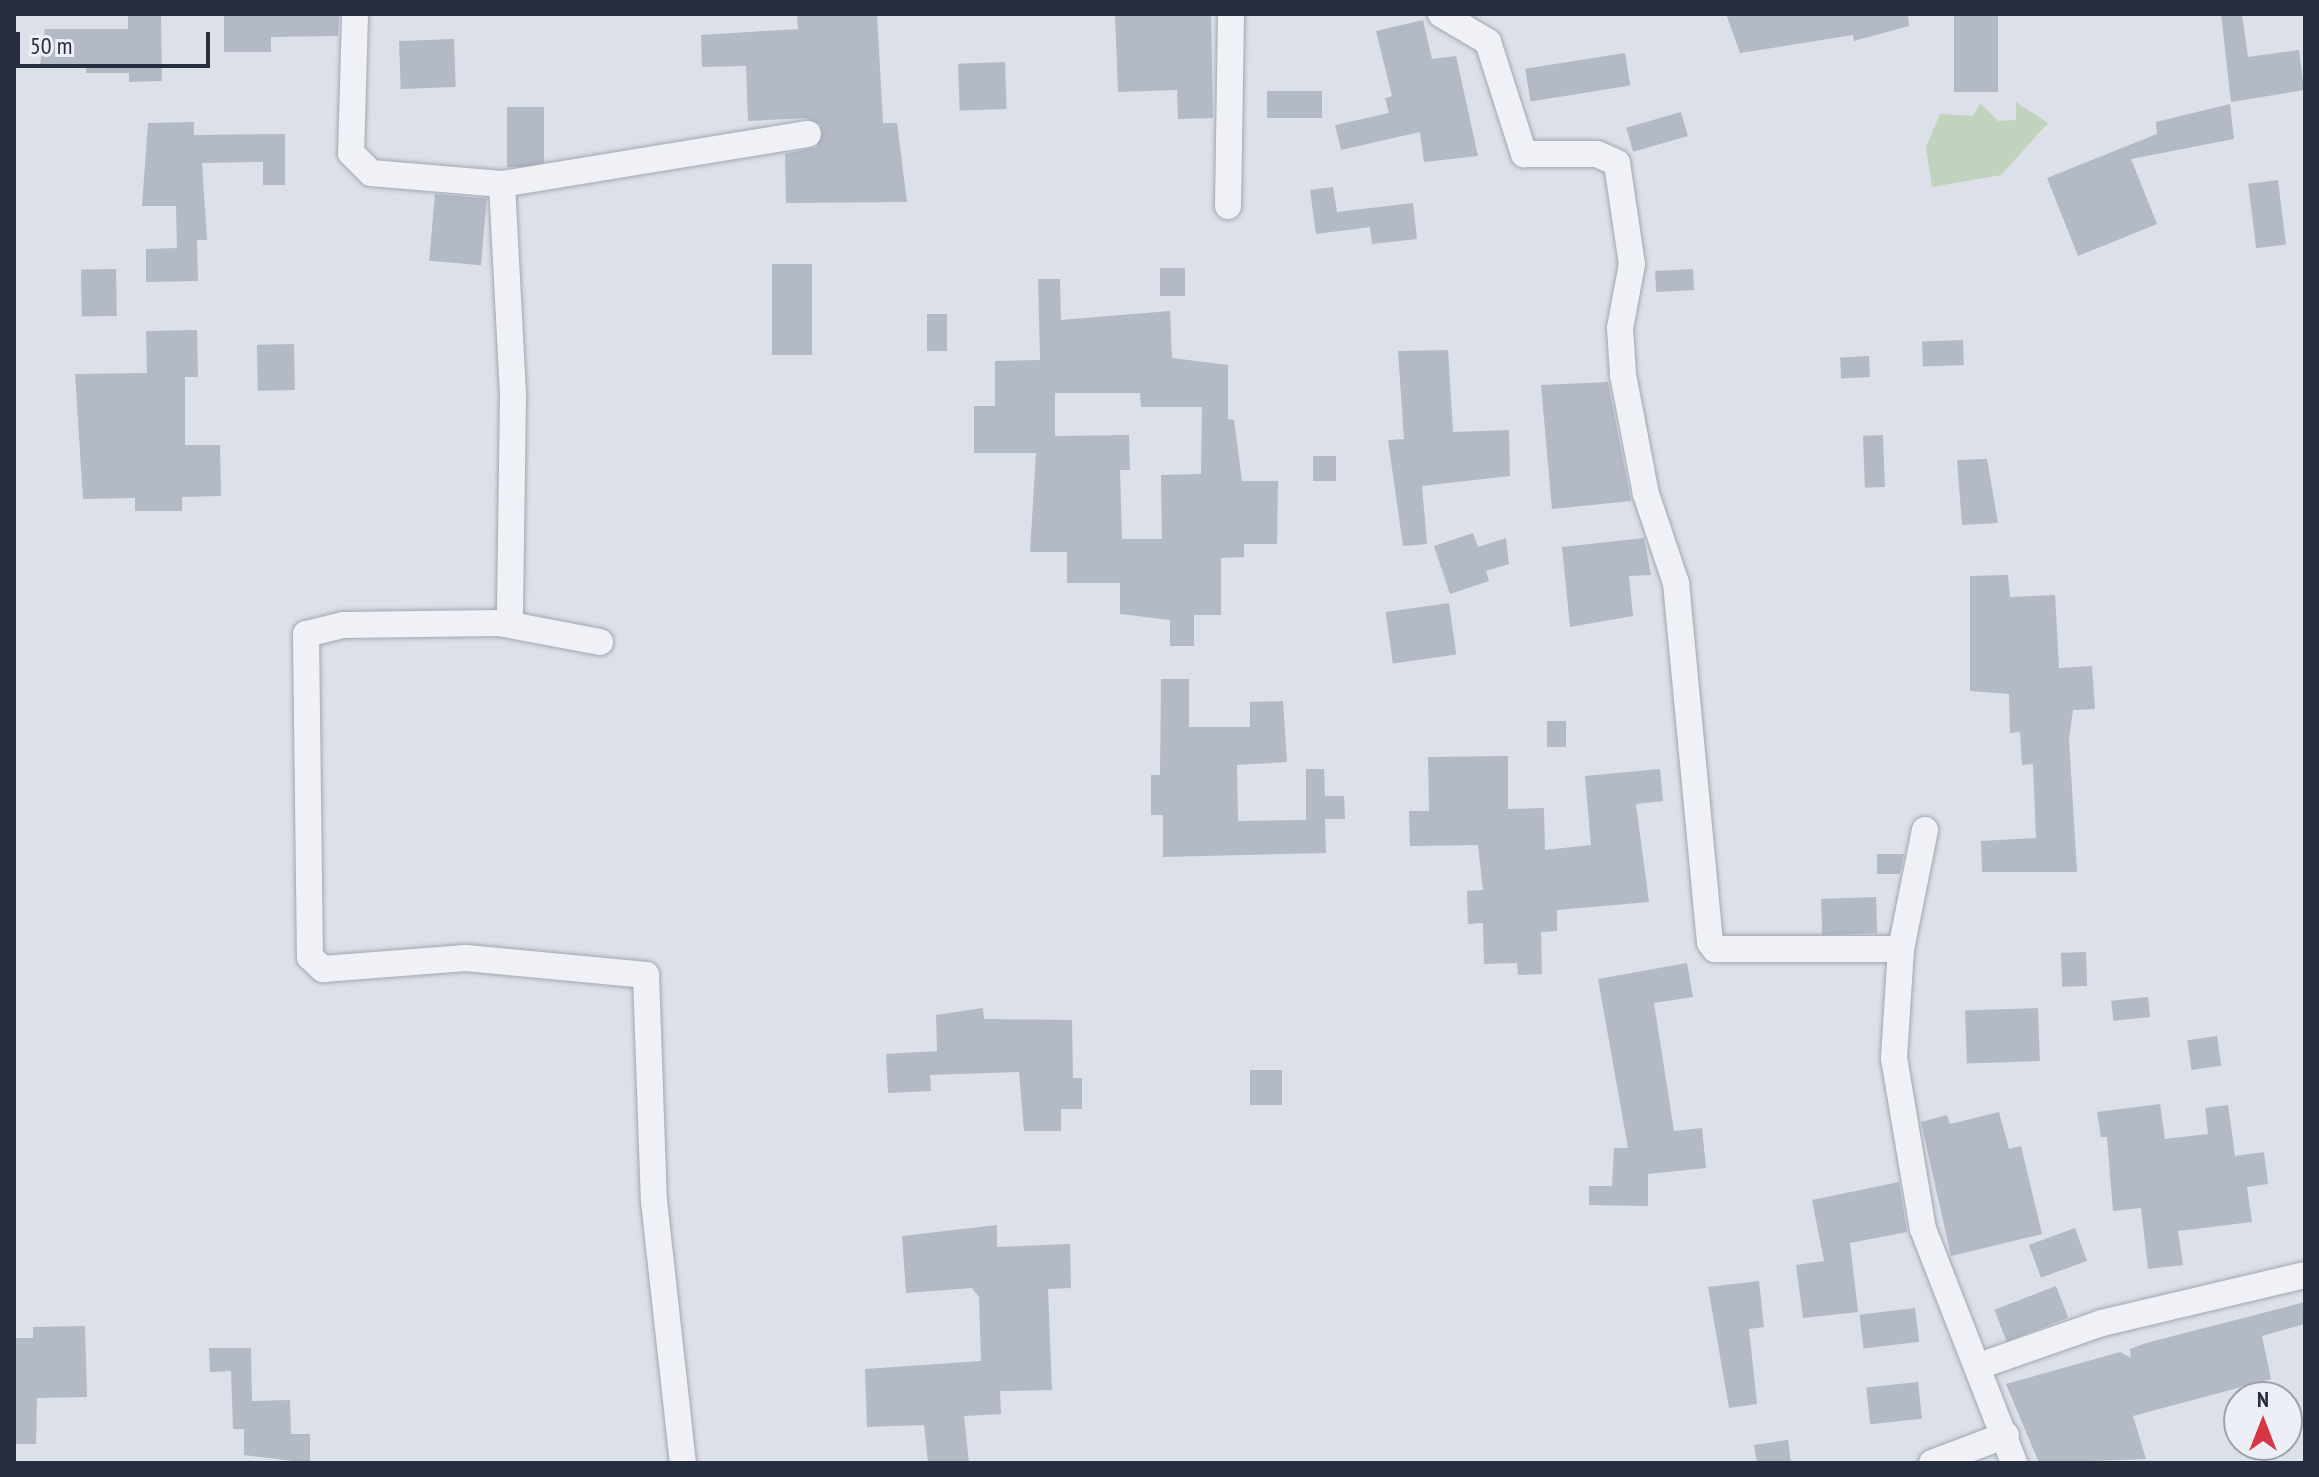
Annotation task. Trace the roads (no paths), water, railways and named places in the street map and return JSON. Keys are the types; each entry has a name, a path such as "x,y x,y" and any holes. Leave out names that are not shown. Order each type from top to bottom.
{"street":[{"path":"355,14 355,163 391,178 502,184 808,134"},
{"path":"1228,206 1231,14"},
{"path":"1441,14 1488,42 1524,154 1597,154 1617,163 1632,264 1620,328 1623,375 1646,494 1676,583 1710,942 1715,949 1901,949"},
{"path":"502,184 513,395 510,624"},
{"path":"600,642 510,624 343,625 306,634 310,957 323,969 466,958 646,975 654,1201 683,1463"},
{"path":"1925,830 1901,949 1894,1058 1923,1229 2006,1435 2014,1463"},
{"path":"1979,1366 2102,1323 2305,1275"},
{"path":"1932,1463 2006,1435"}]}
